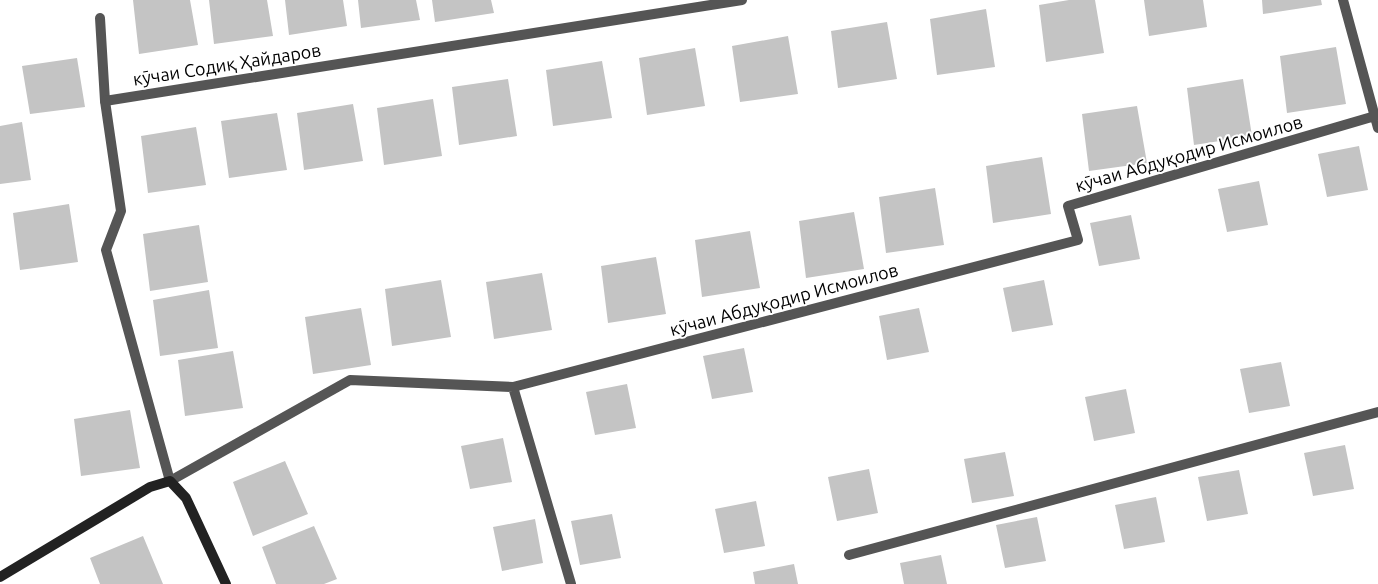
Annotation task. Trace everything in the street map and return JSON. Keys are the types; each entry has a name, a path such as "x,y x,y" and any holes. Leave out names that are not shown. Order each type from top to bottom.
{"street":[{"name":"кӯчаи Содиқ Ҳайдаров","path":"105,101 742,0"},
{"path":"1343,0 1378,128"},
{"path":"100,18 105,101 121,211 106,250 170,481 186,498 226,584"},
{"name":"кӯчаи Абдуқодир Исмоилов","path":"170,481 350,380 513,387 1078,240 1068,206 1375,116"},
{"path":"513,387 571,584"},
{"path":"849,555 1378,412"},
{"path":"0,577 150,487 170,481"}],"building":[{"path":"133,0 190,0 198,45 139,54"},
{"path":"209,0 267,0 273,36 214,44"},
{"path":"285,0 343,0 347,26 289,35"},
{"path":"358,0 416,0 420,20 361,28"},
{"path":"432,0 491,0 494,13 435,22"},
{"path":"1069,0 1095,0 1104,53 1046,62 1039,5"},
{"path":"1144,0 1203,0 1207,27 1149,36"},
{"path":"1262,0 1321,0 1322,5 1263,14"},
{"path":"986,9 995,67 937,75 930,19"},
{"path":"887,22 897,79 838,88 831,31"},
{"path":"788,36 798,94 740,102 732,46"},
{"path":"1336,47 1346,104 1287,113 1280,56"},
{"path":"695,48 705,106 647,115 639,58"},
{"path":"77,58 85,107 30,114 22,66"},
{"path":"602,61 612,118 553,126 546,70"},
{"path":"508,79 517,136 459,145 452,87"},
{"path":"1243,79 1252,136 1194,145 1187,88"},
{"path":"433,99 442,156 384,165 377,108"},
{"path":"353,104 363,161 304,170 297,113"},
{"path":"1137,106 1147,163 1089,171 1082,114"},
{"path":"277,113 287,170 229,178 221,121"},
{"path":"22,122 31,180 0,184 0,126"},
{"path":"196,127 206,185 148,193 141,136"},
{"path":"1359,146 1368,190 1327,197 1318,154"},
{"path":"1042,157 1051,214 993,223 986,166"},
{"path":"1259,181 1268,225 1227,232 1218,189"},
{"path":"935,188 944,245 886,253 879,197"},
{"path":"69,204 78,262 20,270 13,213"},
{"path":"854,212 864,269 806,278 799,221"},
{"path":"1131,215 1140,259 1099,266 1090,223"},
{"path":"199,225 208,282 150,291 143,234"},
{"path":"750,231 760,288 702,297 695,240"},
{"path":"656,257 666,314 608,323 601,266"},
{"path":"542,273 552,330 494,339 486,282"},
{"path":"441,280 451,337 392,346 385,289"},
{"path":"1044,280 1053,325 1012,332 1003,288"},
{"path":"209,290 218,348 160,356 153,300"},
{"path":"361,308 371,365 313,374 305,317"},
{"path":"919,308 929,352 887,360 879,316"},
{"path":"744,348 753,392 712,399 703,356"},
{"path":"233,351 243,408 185,416 178,360"},
{"path":"1281,362 1290,406 1249,413 1240,369"},
{"path":"627,384 636,428 595,435 586,392"},
{"path":"1126,389 1135,433 1094,441 1085,397"},
{"path":"130,410 140,468 81,476 74,419"},
{"path":"503,438 512,482 470,489 461,446"},
{"path":"1345,445 1354,489 1313,496 1304,453"},
{"path":"1005,452 1014,496 972,503 964,459"},
{"path":"285,461 308,514 253,536 233,482"},
{"path":"869,469 878,513 837,521 828,477"},
{"path":"1239,470 1248,514 1207,521 1198,477"},
{"path":"1156,497 1165,542 1124,549 1115,505"},
{"path":"756,501 765,546 724,553 715,509"},
{"path":"612,514 621,558 580,565 571,521"},
{"path":"1037,517 1046,561 1005,568 996,525"},
{"path":"535,519 543,563 502,571 493,527"},
{"path":"314,526 337,579 324,584 276,584 262,547"},
{"path":"143,536 163,584 100,584 90,558"},
{"path":"941,555 947,584 904,584 900,563"},
{"path":"794,564 798,584 755,584 753,572"}]}
